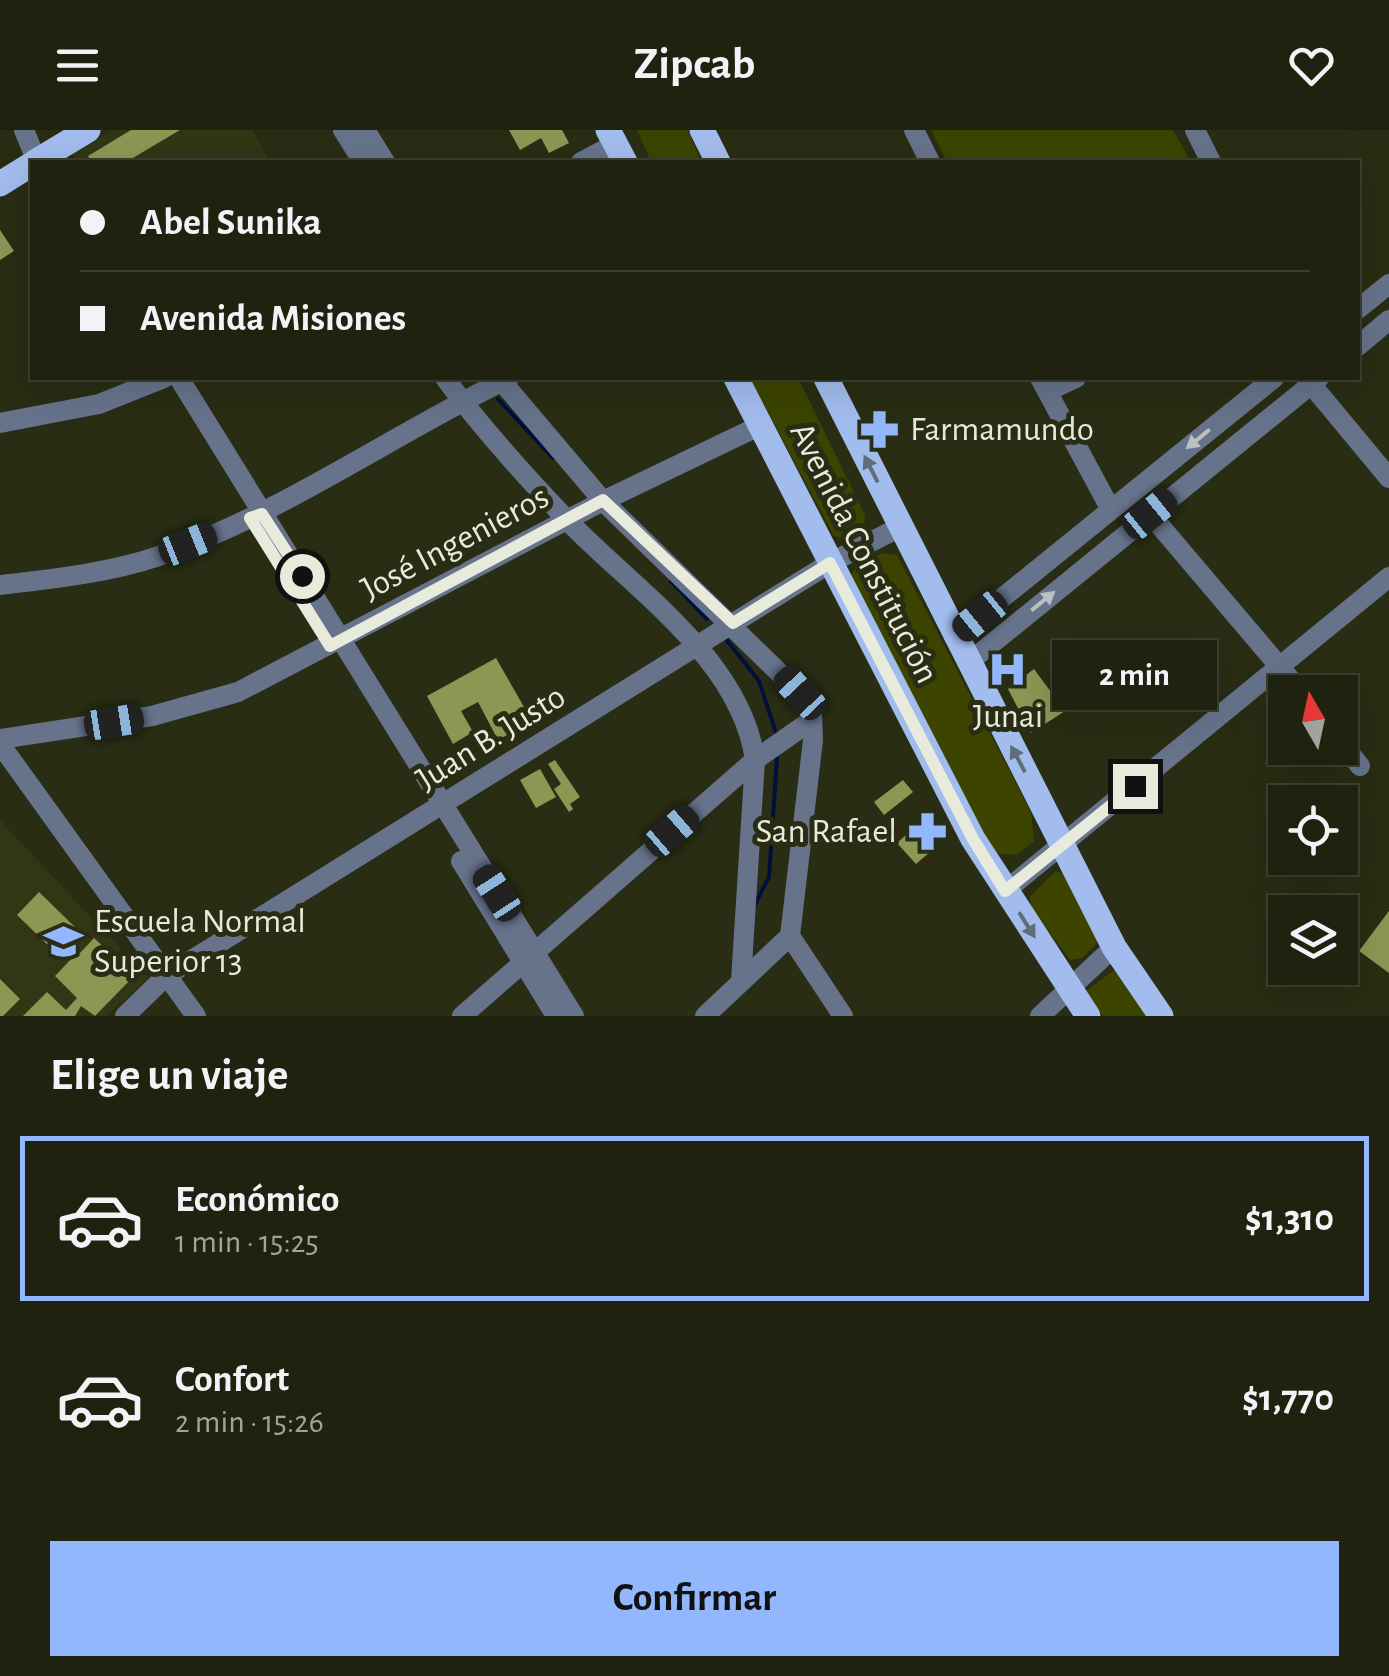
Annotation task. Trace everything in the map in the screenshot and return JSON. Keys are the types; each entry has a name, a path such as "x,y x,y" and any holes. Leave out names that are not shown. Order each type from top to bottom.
{"main road":[{"path":"43,160 88,130"},
{"path":"702,130 717,160"},
{"path":"0,184 30,167"},
{"name":"Avenida Constitución","path":"737,380 973,839 1088,1016"},
{"name":"Avenida Constitución","path":"827,380 1114,947 1161,1016"}],"street":[{"path":"24,130 40,160"},
{"path":"344,130 362,160"},
{"path":"365,130 383,160"},
{"path":"914,130 929,160"},
{"path":"1195,130 1210,160"},
{"path":"585,160 616,146"},
{"path":"1360,308 1389,284"},
{"path":"1360,344 1389,320"},
{"path":"0,423 99,404 159,380"},
{"path":"165,380 336,642 527,955 574,1016"},
{"path":"179,380 256,516"},
{"path":"446,380 569,521 696,647 737,702 751,728 756,760 741,981"},
{"path":"0,585 156,556 256,516 501,380"},
{"path":"504,380 603,500 733,623 800,693 812,720 790,936 844,1016"},
{"path":"954,637 1272,380"},
{"path":"968,663 1312,380 1389,478"},
{"path":"1044,384 1111,510"},
{"name":"José Ingenieros","path":"0,742 201,705 336,642 603,500 759,426"},
{"path":"1150,514 1287,675"},
{"name":"Juan B. Justo","path":"125,1016 166,976 438,811 830,563 900,527"},
{"path":"1005,891 1389,577"},
{"path":"462,1016 527,955 756,760 812,720"},
{"path":"0,742 196,1016"},
{"path":"706,1016 790,936"},
{"path":"1040,1016 1114,947"},
{"path":"527,955 556,1016"}],"shaded area":[{"path":"113,130 252,130 270,160 76,160 72,154"},
{"path":"0,820 148,978 107,1016 0,1016"}],"green space":[{"path":"637,130 687,130 701,160 650,160"},
{"path":"931,130 1173,130 1190,160 946,160"},
{"path":"751,380 799,380 865,515 864,530 848,540 834,536"},
{"path":"882,553 897,555 1031,812 1034,841 1017,855 993,853 850,579 854,569"},
{"path":"1056,871 1067,876 1098,942 1082,958 1070,960 1031,908 1030,896"},
{"path":"1118,967 1150,1016 1103,1016 1085,992"}],"building":[{"path":"131,130 180,130 129,160 91,160 88,156"},
{"path":"509,130 562,130 569,143 549,153 541,138 520,150"},
{"path":"0,230 14,251 0,260"},
{"path":"496,658 532,721 498,740 478,702 461,711 473,732 453,744 427,696"},
{"path":"1034,669 1065,711 1031,733 1008,689"},
{"path":"555,760 580,797 570,804 573,809 569,812 554,789 561,784 548,764"},
{"path":"540,769 556,797 536,808 520,780"},
{"path":"903,780 913,792 884,815 874,802"},
{"path":"918,824 937,846 916,864 897,843"},
{"path":"39,892 77,929 65,941 79,954 94,938 134,976 95,1016 81,1006 75,1016 23,1016 47,992 66,1010 77,998 55,976 74,956 63,945 56,953 17,915"},
{"path":"1389,911 1389,973 1359,951"},
{"path":"0,979 20,999 3,1016 0,1016"}],"waterway":[{"path":"498,399 553,458"},
{"path":"671,581 707,619"},
{"path":"725,638 759,681 776,733"},
{"path":"755,904 769,877 777,757"}],"place":[{"name":"Farmamundo","path":"880,429"},
{"name":"Junai","path":"1008,669"},
{"name":"San Rafael","path":"927,831"},
{"name":"Escuela Normal Superior 13","path":"64,941"}],"route":[{"path":"302,576 262,514 250,518 330,646 603,500 733,623 830,563 973,839 1005,891 1135,786"}]}
